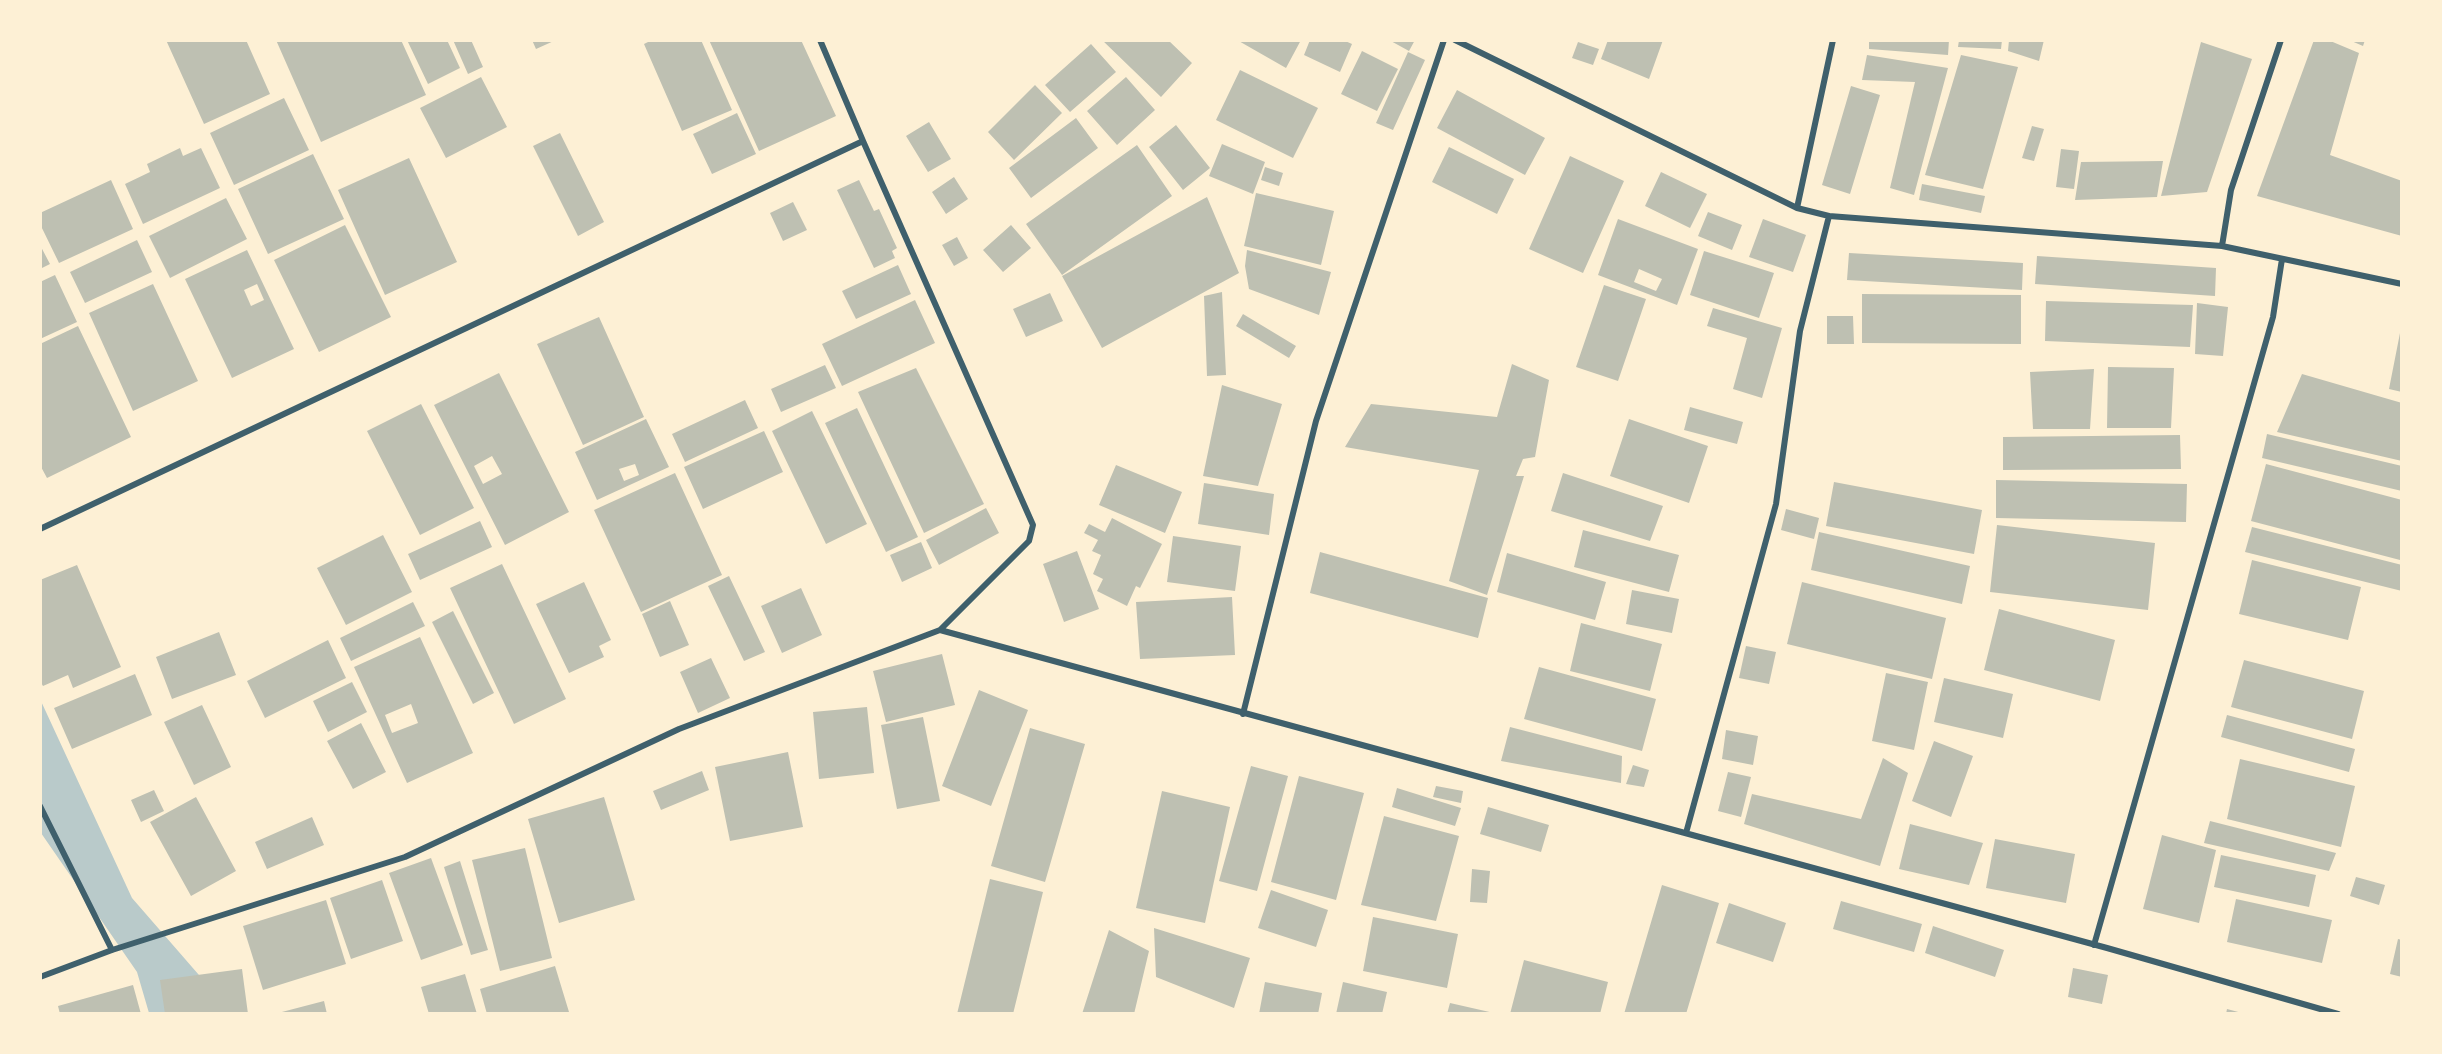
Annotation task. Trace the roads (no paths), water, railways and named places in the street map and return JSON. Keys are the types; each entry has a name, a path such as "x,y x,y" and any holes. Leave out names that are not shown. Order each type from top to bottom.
{"street":[{"path":"40,977 112,950 405,857 679,729 939,630 1029,541 1033,525 820,40"},
{"path":"1243,714 1316,421 1444,40"},
{"path":"1455,40 1797,208 1830,216 2222,246 2402,284"},
{"path":"1797,208 1833,40"},
{"path":"2222,246 2231,190 2281,40"},
{"path":"40,529 863,141"},
{"path":"1686,833 1776,504 1800,331 1830,216"},
{"path":"2094,945 2273,317 2282,259"},
{"path":"939,630 1686,833 2338,1014"},
{"path":"40,806 112,950"}]}
